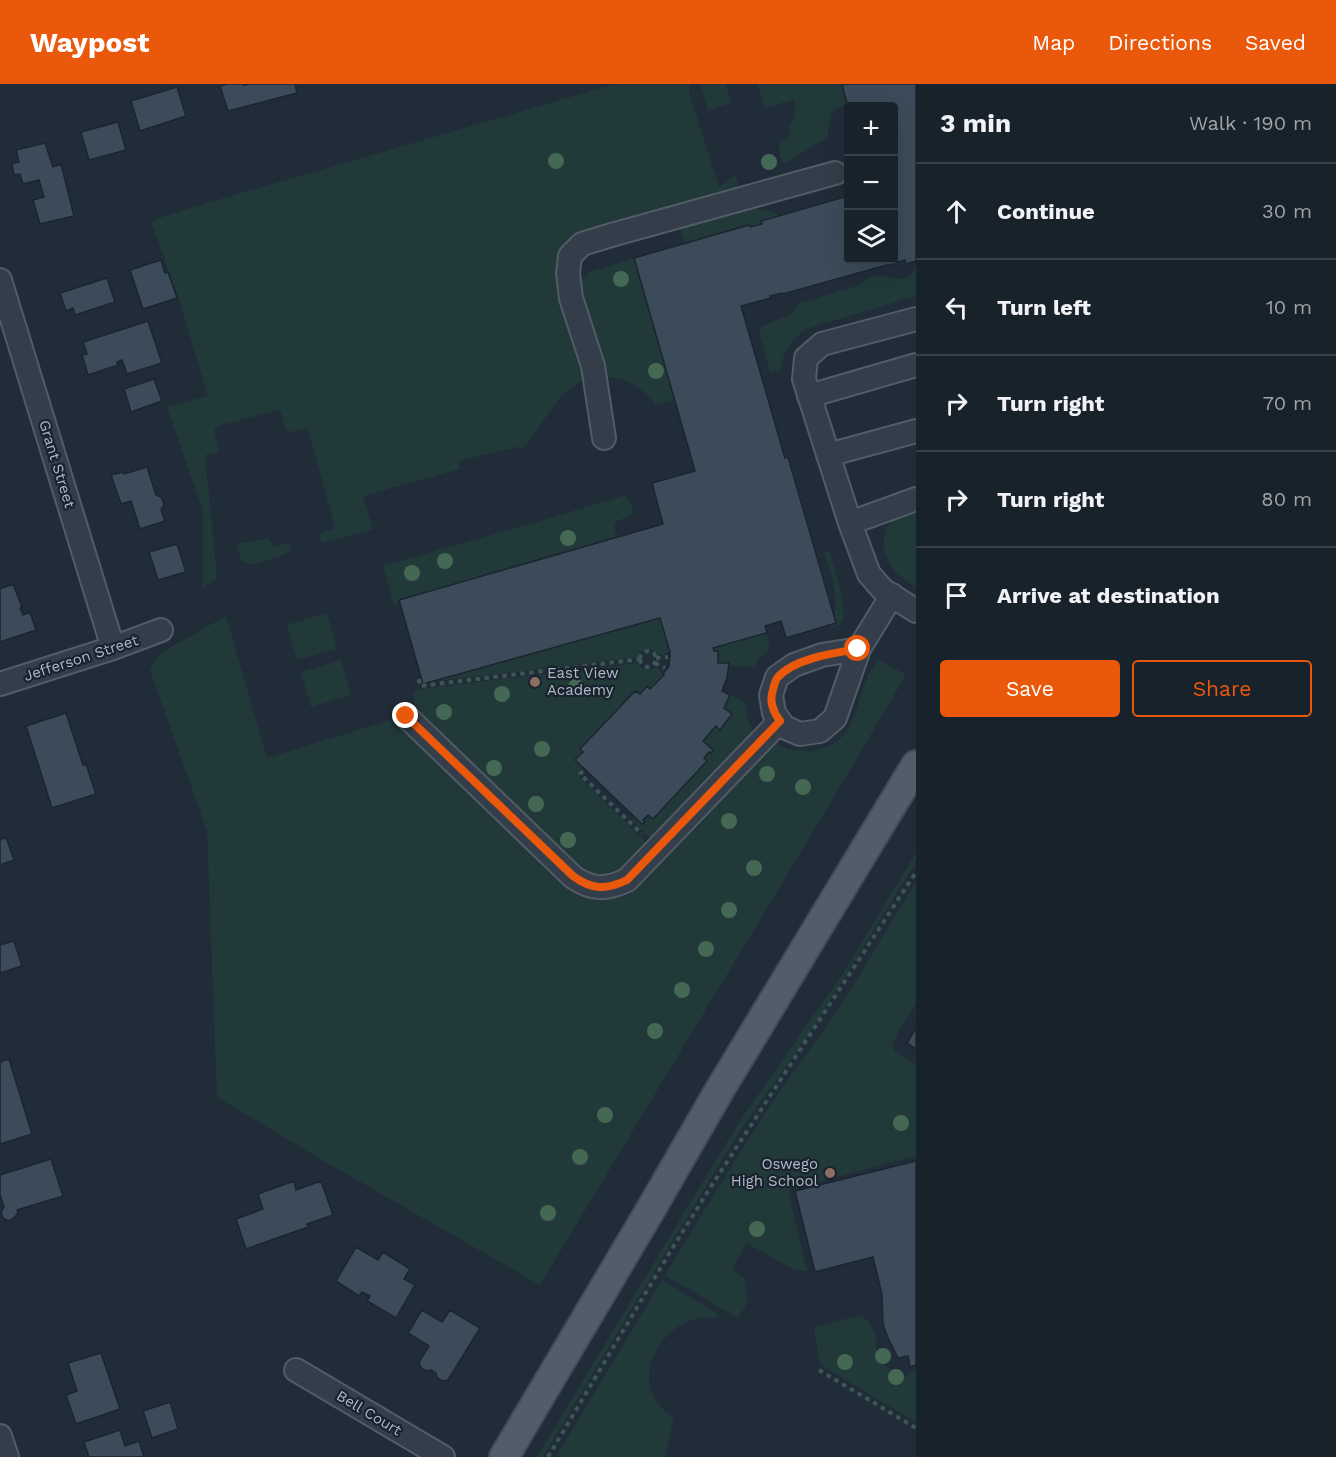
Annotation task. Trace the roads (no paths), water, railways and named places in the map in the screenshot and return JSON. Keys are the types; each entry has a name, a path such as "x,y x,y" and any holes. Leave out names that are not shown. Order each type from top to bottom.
{"main road":[{"path":"504,1457 719,1091 916,765"}],"street":[{"path":"604,438 593,366 571,298 568,273 570,256 582,244 835,173"},
{"name":"Grant Street","path":"0,280 114,648"},
{"path":"916,319 822,344 806,358 804,379 850,523 869,574 883,590 916,611"},
{"path":"809,396 916,365"},
{"path":"828,455 916,430"},
{"path":"850,523 916,500"},
{"path":"858,649 822,656 794,665 777,677 771,695 774,713 784,727 800,734 820,730 835,718 858,649 892,595"},
{"name":"Jefferson Street","path":"0,684 114,648 161,630"},
{"path":"406,716 565,868 582,883 593,887 616,885 627,880 780,721"},
{"name":"Bell Court","path":"296,1370 443,1457"},
{"path":"0,1436 7,1457"}],"place":[{"name":"East View Academy","path":"535,682"},
{"name":"Oswego High School","path":"830,1173"}]}
